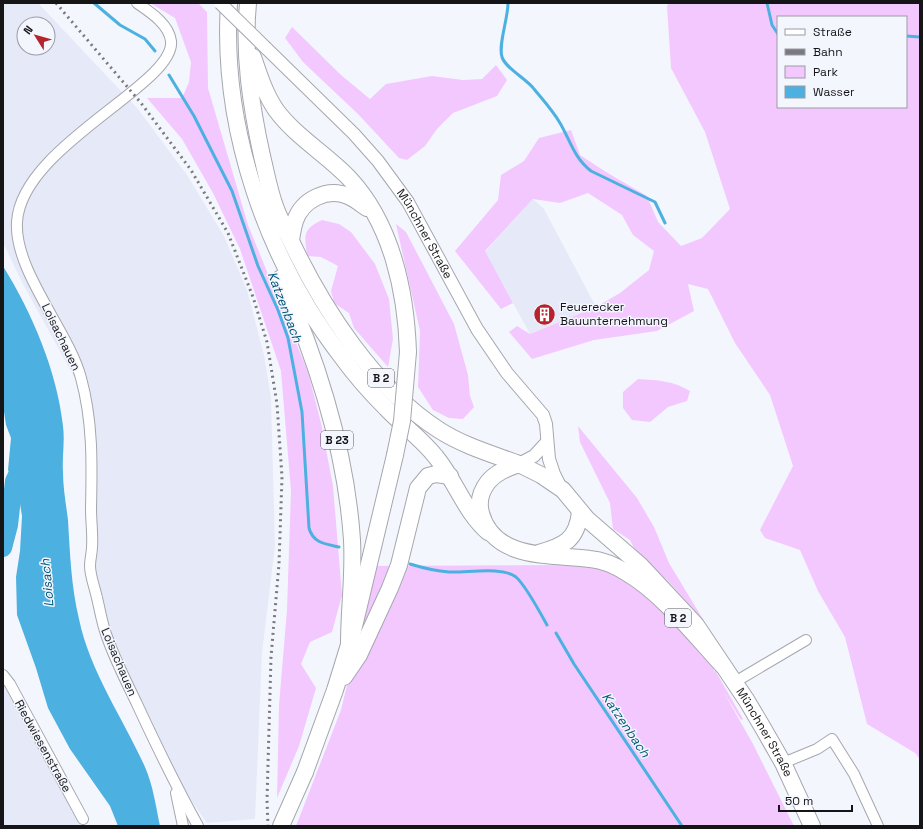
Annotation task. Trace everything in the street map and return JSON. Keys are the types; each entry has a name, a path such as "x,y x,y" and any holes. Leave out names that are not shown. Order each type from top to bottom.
{"main road":[{"name":"B 2","path":"228,3 229,63 236,118 248,169 262,214 275,246 295,285 319,326 342,358 386,408 437,457 475,517 488,532 513,548 549,557 590,559 633,569"},
{"name":"B 2","path":"248,3 247,45 254,117 265,169 275,206 309,278 333,317 360,353 398,396 417,413 450,436 476,449 520,464 541,475 563,490 580,512 601,532 633,569"},
{"name":"B 23","path":"247,45 254,58 266,92 277,110 291,127 335,164 350,180 370,210 387,243 400,284 405,308 408,352 402,421 359,610 335,690 305,772 282,826"},
{"path":"291,240 295,221 301,210 308,203 324,194 345,195 370,210"},
{"name":"B 23","path":"275,246 276,268 326,397 340,454 348,497 352,541 352,588 349,643"},
{"path":"488,532 480,507 482,493 494,476 506,469 520,464"},
{"name":"B 23","path":"335,690 359,655 390,588 399,565 418,488 428,476 436,474 450,476"},
{"name":"B 2","path":"535,553 556,548 569,541 578,525 580,512"},
{"name":"Münchner Straße","path":"633,569 665,590 696,625 735,682 783,764 812,826"}],"street":[{"name":"Loisachauen","path":"137,3 158,19 167,29 171,40 170,51 166,60 155,73 112,107 50,160 32,181 17,218 17,229 19,246 29,270 69,348 84,390 90,422 92,447 92,546 90,567 106,635 152,738 174,783 198,826"},
{"name":"Münchner Straße","path":"220,3 354,134 378,161 408,202 477,329 507,373 543,415 547,429 546,443 551,467 563,490"},
{"path":"520,464 534,456 546,443"},
{"name":"Münchner Straße","path":"735,682 806,640"},
{"name":"Riedwiesenstraße","path":"3,675 83,819"},
{"path":"783,764 817,749 832,739 854,774 878,826"},
{"name":"Loisachauen","path":"174,783 183,826"}],"shaded area":[{"path":"3,3 38,3 50,16 16,16 16,56 56,56 56,22 138,109 187,175 224,236 247,290 264,355 271,398 275,546 262,653 255,819 207,823 188,796 167,774 103,634 87,567 89,450 78,384 23,284 3,243"},
{"path":"533,199 544,209 596,307 530,334 485,252"},
{"path":"3,678 80,817 85,826 3,826"}],"green space":[{"path":"150,3 198,3 207,12 208,88 248,225 308,372 321,423 333,486 342,595 332,632 310,642 301,664 316,688 299,746 277,798 279,705 287,610 291,491 281,371 240,249 213,193 182,139 147,98 182,98 189,82 191,62 175,18"},
{"path":"669,3 920,3 920,759 915,753 867,724 845,637 818,591 800,550 765,538 760,530 793,466 770,395 735,343 708,289 688,284 694,311 657,331 594,340 532,359 509,332 517,326 530,334 596,307 620,293 649,270 654,251 633,235 622,215 588,193 560,203 533,199 485,251 513,303 501,309 455,251 498,200 501,175 524,161 539,138 571,130 580,155 647,196 658,222 681,246 702,238 730,209 705,132 671,68 667,6"},
{"path":"292,27 341,75 370,99 386,84 432,76 463,80 482,79 496,65 507,80 497,96 453,113 437,129 425,146 407,160 399,158 358,114 303,62 285,38"},
{"path":"322,220 339,224 351,232 375,264 389,299 393,339 388,367 354,328 349,313 334,303 331,291 338,266 321,257 307,256 305,238 307,231"},
{"path":"396,224 406,232 454,324 468,375 470,396 474,407 463,419 449,418 433,410 418,387 420,331"},
{"path":"638,379 678,385 690,391 687,401 668,407 650,422 632,420 623,408 623,392"},
{"path":"578,426 637,498 654,527 669,563 704,621 668,581 636,552 630,540 613,529 610,503 580,442"},
{"path":"362,566 602,566 643,587 709,660 743,719 741,720 723,691 753,744 794,826 296,826 341,710 356,648"}],"water":[{"name":"Loisach","path":"3,266 24,303 42,343 60,405 64,432 63,466 70,557 76,607 84,639 99,676 148,774 160,826 118,826 110,806 70,749 48,708 36,668 17,615 16,577 20,551 22,516 18,491 8,470 11,438 6,425 3,405"}],"waterway":[{"name":"Katzenbach","path":"94,3 120,25 145,39 155,51"},
{"path":"508,3 501,46 504,61 531,85 551,110 560,123 576,155 585,166 591,171 655,202 665,223"},
{"path":"767,3 772,25 777,32"},
{"path":"907,36 920,37"},
{"name":"Katzenbach","path":"169,75 194,116 232,191 258,266 278,310 288,338 302,412 309,528 313,537 320,542 339,547"},
{"path":"3,548 9,525 14,481 24,460"},
{"name":"Katzenbach","path":"410,564 444,572 493,571 510,574 516,577 524,586 547,625"},
{"name":"Katzenbach","path":"556,633 574,664 682,826"}],"railway":[{"path":"56,3 141,103 191,170 228,233 253,297 267,342 277,404 282,477 279,564 271,657 267,800 268,826"}],"place":[{"name":"Feuerecker Bauunternehmung","path":"544,314"}]}
